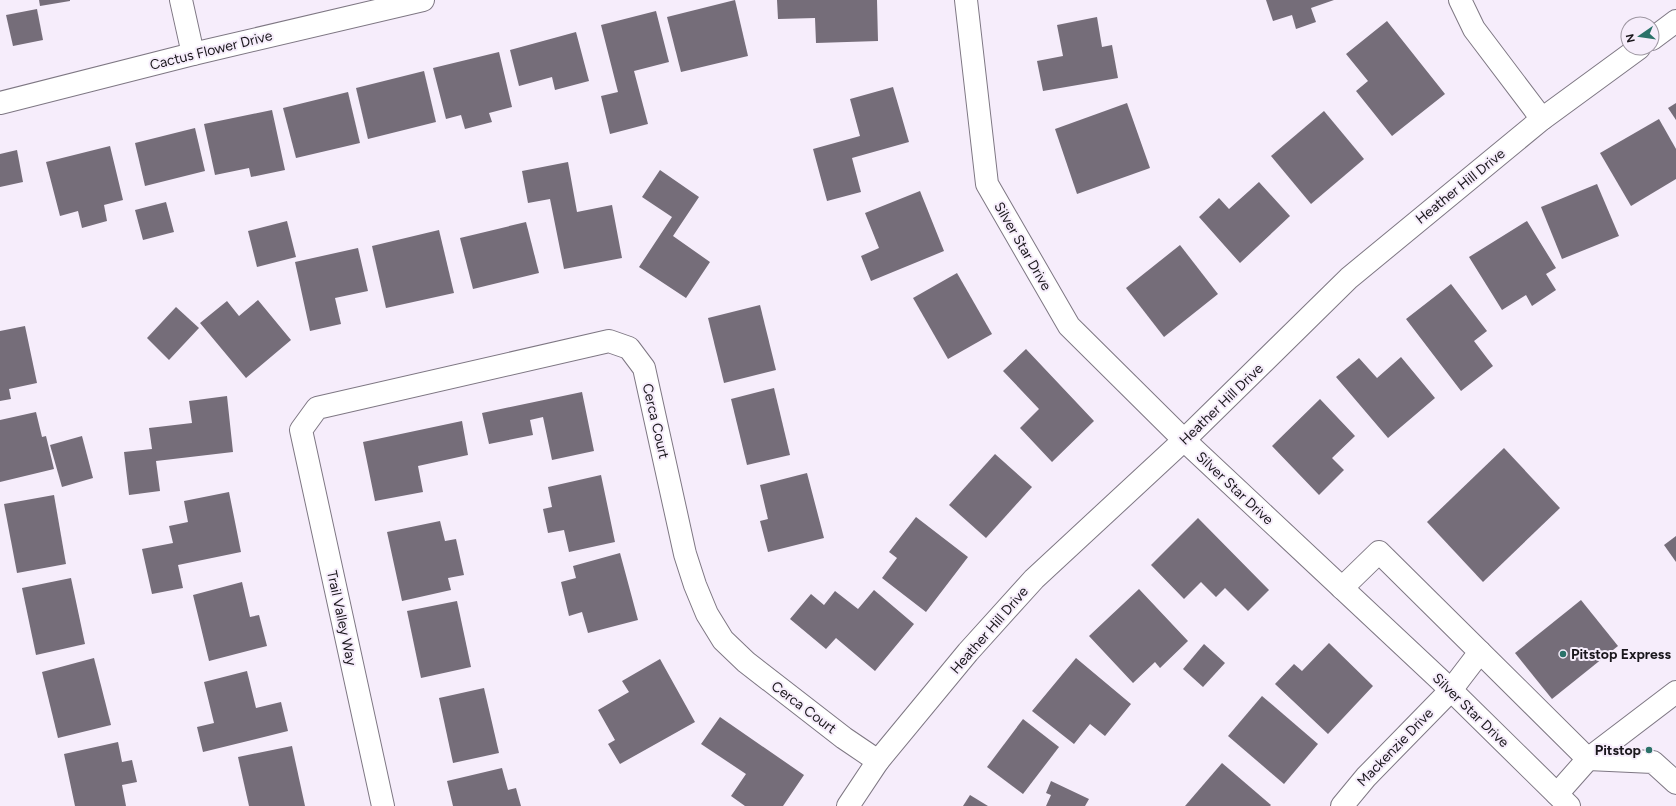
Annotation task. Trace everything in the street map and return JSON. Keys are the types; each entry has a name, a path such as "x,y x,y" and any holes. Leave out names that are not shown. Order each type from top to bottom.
{"street":[{"path":"181,0 192,54"},
{"name":"Cactus Flower Drive","path":"0,103 192,54 423,0"},
{"name":"Silver Star Drive","path":"966,0 987,184 1069,326 1184,440 1451,690 1563,800"},
{"path":"1460,0 1474,29 1542,119"},
{"path":"1660,33 1676,21"},
{"name":"Heather Hill Drive","path":"848,806 878,761 968,652 1034,579 1184,440 1349,278 1542,119 1628,56"},
{"name":"Cerca Court","path":"301,430 317,408 609,341 629,348 644,368 685,554 695,585 707,614 724,640 746,662 844,738 878,761"},
{"name":"Trail Valley Way","path":"301,430 383,806"},
{"path":"1342,588 1379,552 1588,759 1653,762 1676,783"},
{"name":"Mackenzie Drive","path":"1342,806 1366,776 1451,690 1480,652"},
{"path":"1563,800 1588,759 1676,692"}],"building":[{"path":"39,0 70,0 70,1 40,6"},
{"path":"735,0 748,56 681,72 667,17"},
{"path":"777,0 877,0 878,41 816,43 815,18 778,19"},
{"path":"1266,0 1334,0 1311,8 1316,22 1296,29 1292,15 1273,21"},
{"path":"37,9 43,40 13,46 6,15"},
{"path":"656,11 669,62 634,71 648,124 610,134 601,96 618,92 601,25"},
{"path":"1097,17 1102,47 1112,45 1118,78 1043,91 1037,61 1063,56 1057,25"},
{"path":"1387,21 1445,94 1392,136 1356,91 1368,81 1346,54"},
{"path":"576,32 589,81 555,90 552,77 519,86 510,50"},
{"path":"499,52 512,107 489,113 492,122 465,129 461,115 446,119 433,68"},
{"path":"424,71 436,122 368,139 356,88"},
{"path":"893,87 909,142 852,158 861,192 827,201 813,149 860,136 850,99"},
{"path":"348,92 360,143 296,158 283,108"},
{"path":"1127,103 1150,168 1077,194 1055,129"},
{"path":"1676,103 1676,120 1668,108"},
{"path":"272,110 285,170 251,177 249,168 215,175 204,124"},
{"path":"1324,111 1364,159 1311,204 1271,156"},
{"path":"1659,119 1676,149 1676,179 1631,206 1600,153"},
{"path":"195,128 205,171 145,186 135,143"},
{"path":"110,146 123,200 104,205 107,221 82,228 78,211 60,216 46,162"},
{"path":"17,150 23,182 0,187 0,154"},
{"path":"568,162 577,212 612,205 622,258 564,269 550,199 528,203 522,171"},
{"path":"660,170 699,197 673,236 710,262 686,298 639,267 672,217 642,197"},
{"path":"1259,182 1290,216 1240,263 1199,217 1219,198 1229,209"},
{"path":"1597,184 1619,236 1562,259 1541,207"},
{"path":"920,191 944,251 871,281 861,256 879,248 865,213"},
{"path":"166,202 174,232 143,240 135,210"},
{"path":"287,221 296,257 257,267 248,231"},
{"path":"1527,221 1556,268 1546,274 1556,290 1532,306 1526,295 1502,310 1469,257"},
{"path":"526,222 539,273 473,289 460,238"},
{"path":"439,230 454,293 386,308 372,246"},
{"path":"1180,245 1218,294 1164,337 1126,288"},
{"path":"358,248 368,291 335,298 341,324 310,331 295,262"},
{"path":"957,273 992,334 948,359 913,298"},
{"path":"1451,284 1487,331 1474,341 1493,366 1461,391 1406,319"},
{"path":"258,300 291,340 246,378 200,323 227,301 239,316"},
{"path":"760,305 776,370 724,383 708,318"},
{"path":"176,307 199,328 169,360 147,338"},
{"path":"25,326 37,383 9,389 11,399 0,401 0,331"},
{"path":"1026,349 1094,421 1052,462 1020,428 1039,409 1003,371"},
{"path":"1401,357 1435,398 1388,438 1336,377 1359,358 1377,378"},
{"path":"774,388 790,455 747,465 731,399"},
{"path":"582,392 594,451 552,460 543,417 530,420 533,435 489,444 482,413"},
{"path":"227,396 233,452 156,461 160,491 129,495 124,452 152,449 149,428 192,423 189,401"},
{"path":"1320,399 1355,436 1332,458 1344,470 1319,495 1272,446"},
{"path":"36,412 42,437 46,436 54,469 0,482 0,420"},
{"path":"462,421 468,455 418,466 423,492 375,501 363,442"},
{"path":"82,436 93,478 62,487 50,445"},
{"path":"1504,448 1560,508 1483,582 1427,522"},
{"path":"995,454 1032,487 986,538 949,505"},
{"path":"807,473 824,538 768,552 760,521 768,519 760,485"},
{"path":"601,475 615,542 569,552 564,530 548,533 543,509 552,507 548,487"},
{"path":"229,492 241,552 178,565 183,588 152,594 142,549 173,543 169,526 188,522 184,501"},
{"path":"54,495 66,564 17,573 4,504"},
{"path":"916,517 968,557 926,612 882,578 897,558 889,552"},
{"path":"1198,518 1269,590 1248,611 1225,588 1216,597 1201,582 1184,599 1151,565"},
{"path":"440,521 445,541 456,539 464,575 448,578 451,590 402,601 387,532"},
{"path":"1676,536 1676,562 1664,545"},
{"path":"620,553 638,620 588,633 582,612 569,616 561,582 576,578 573,566"},
{"path":"71,578 85,644 36,655 22,588"},
{"path":"242,582 250,617 259,615 267,646 209,661 193,595"},
{"path":"1139,589 1188,641 1160,668 1155,662 1133,683 1089,636"},
{"path":"874,590 914,624 875,671 836,638 826,649 790,619 811,594 824,605 835,591 858,609"},
{"path":"1581,600 1618,646 1552,699 1515,653"},
{"path":"457,601 471,667 421,678 407,611"},
{"path":"1329,643 1373,686 1328,734 1275,684 1294,664 1302,671"},
{"path":"1204,644 1225,663 1203,687 1183,669"},
{"path":"94,658 111,725 58,738 42,672"},
{"path":"1076,658 1131,704 1105,736 1090,724 1074,744 1032,711"},
{"path":"660,659 695,722 620,764 608,744 615,740 598,710 629,692 622,681"},
{"path":"247,671 256,708 281,702 288,731 203,752 197,727 214,723 204,682"},
{"path":"484,688 499,753 453,763 439,698"},
{"path":"1262,696 1318,744 1284,784 1228,736"},
{"path":"720,717 804,775 783,806 745,806 731,796 746,774 701,744"},
{"path":"1023,719 1059,747 1023,794 987,767"},
{"path":"118,742 122,762 132,760 137,782 122,785 126,806 75,806 64,754"},
{"path":"292,746 305,806 249,806 238,757"},
{"path":"1222,763 1271,805 1185,806"},
{"path":"502,768 508,790 516,788 521,806 453,806 447,781"},
{"path":"1051,781 1089,799 1085,806 1046,806 1051,795 1046,793"},
{"path":"970,795 988,806 963,806"}],"place":[{"name":"Pitstop Express","path":"1563,654"},
{"name":"Pitstop","path":"1649,750"}]}
